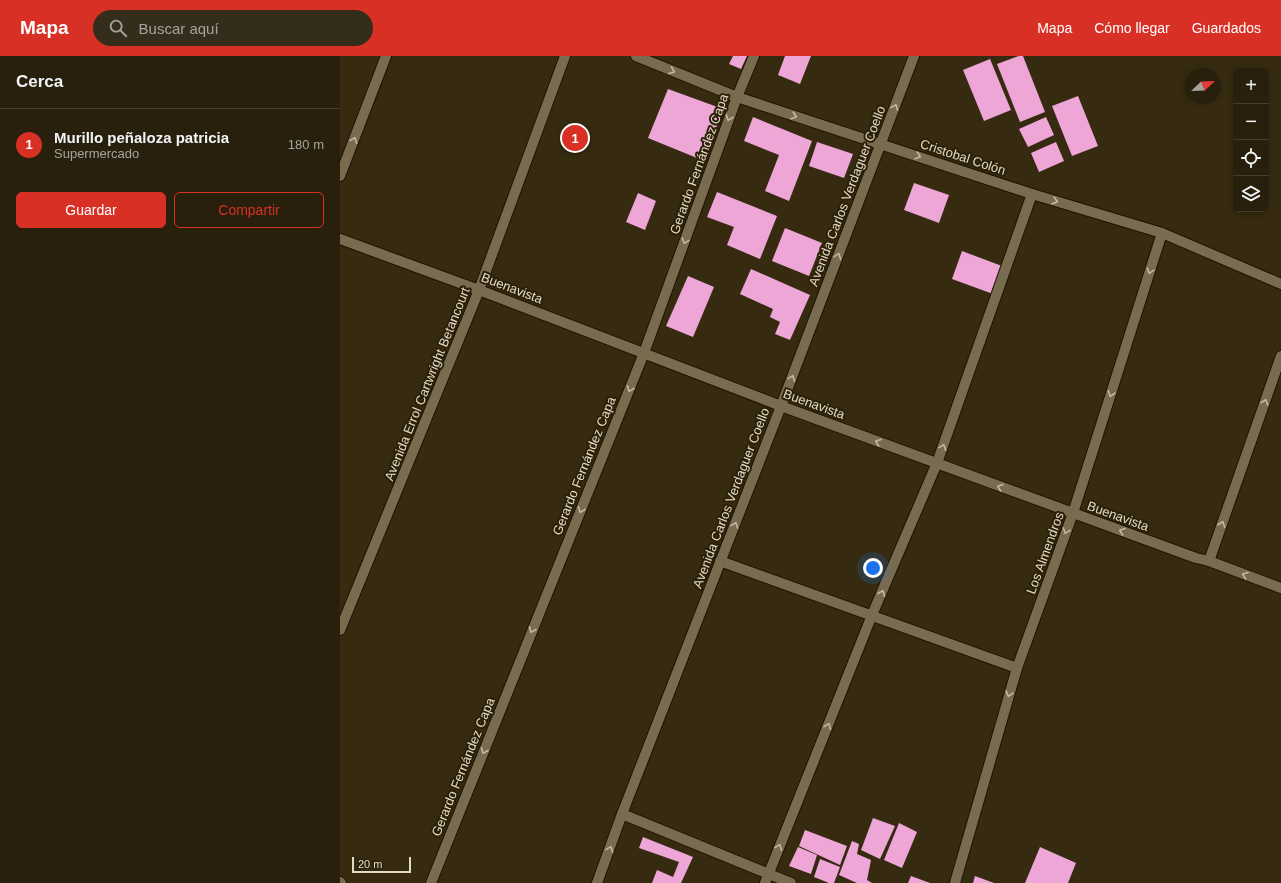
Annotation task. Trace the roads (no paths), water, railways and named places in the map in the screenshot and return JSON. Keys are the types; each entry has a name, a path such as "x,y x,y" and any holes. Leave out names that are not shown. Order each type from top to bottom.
{"street":[{"path":"340,176 386,56"},
{"name":"Avenida Errol Cartwright Betancourt","path":"340,630 480,290 565,56"},
{"name":"Cristobal Colón","path":"636,56 737,97 1032,194 1162,234 1281,284"},
{"name":"Gerardo Fernández Capa","path":"431,883 644,353 737,97 754,56"},
{"name":"Avenida Carlos Verdaguer Coello","path":"597,883 622,814 781,406 914,56"},
{"path":"767,878 872,616 937,464 1032,194"},
{"name":"Los Almendros","path":"955,883 1017,668 1073,514 1162,234"},
{"name":"Buenavista","path":"340,239 480,290 781,406 937,464 1196,558 1210,561 1281,588"},
{"path":"1210,561 1281,356"},
{"path":"720,561 1017,668"},
{"path":"622,814 767,878 791,883"}],"place":[{"name":"Murillo peñaloza patricia","path":"575,138"}]}
